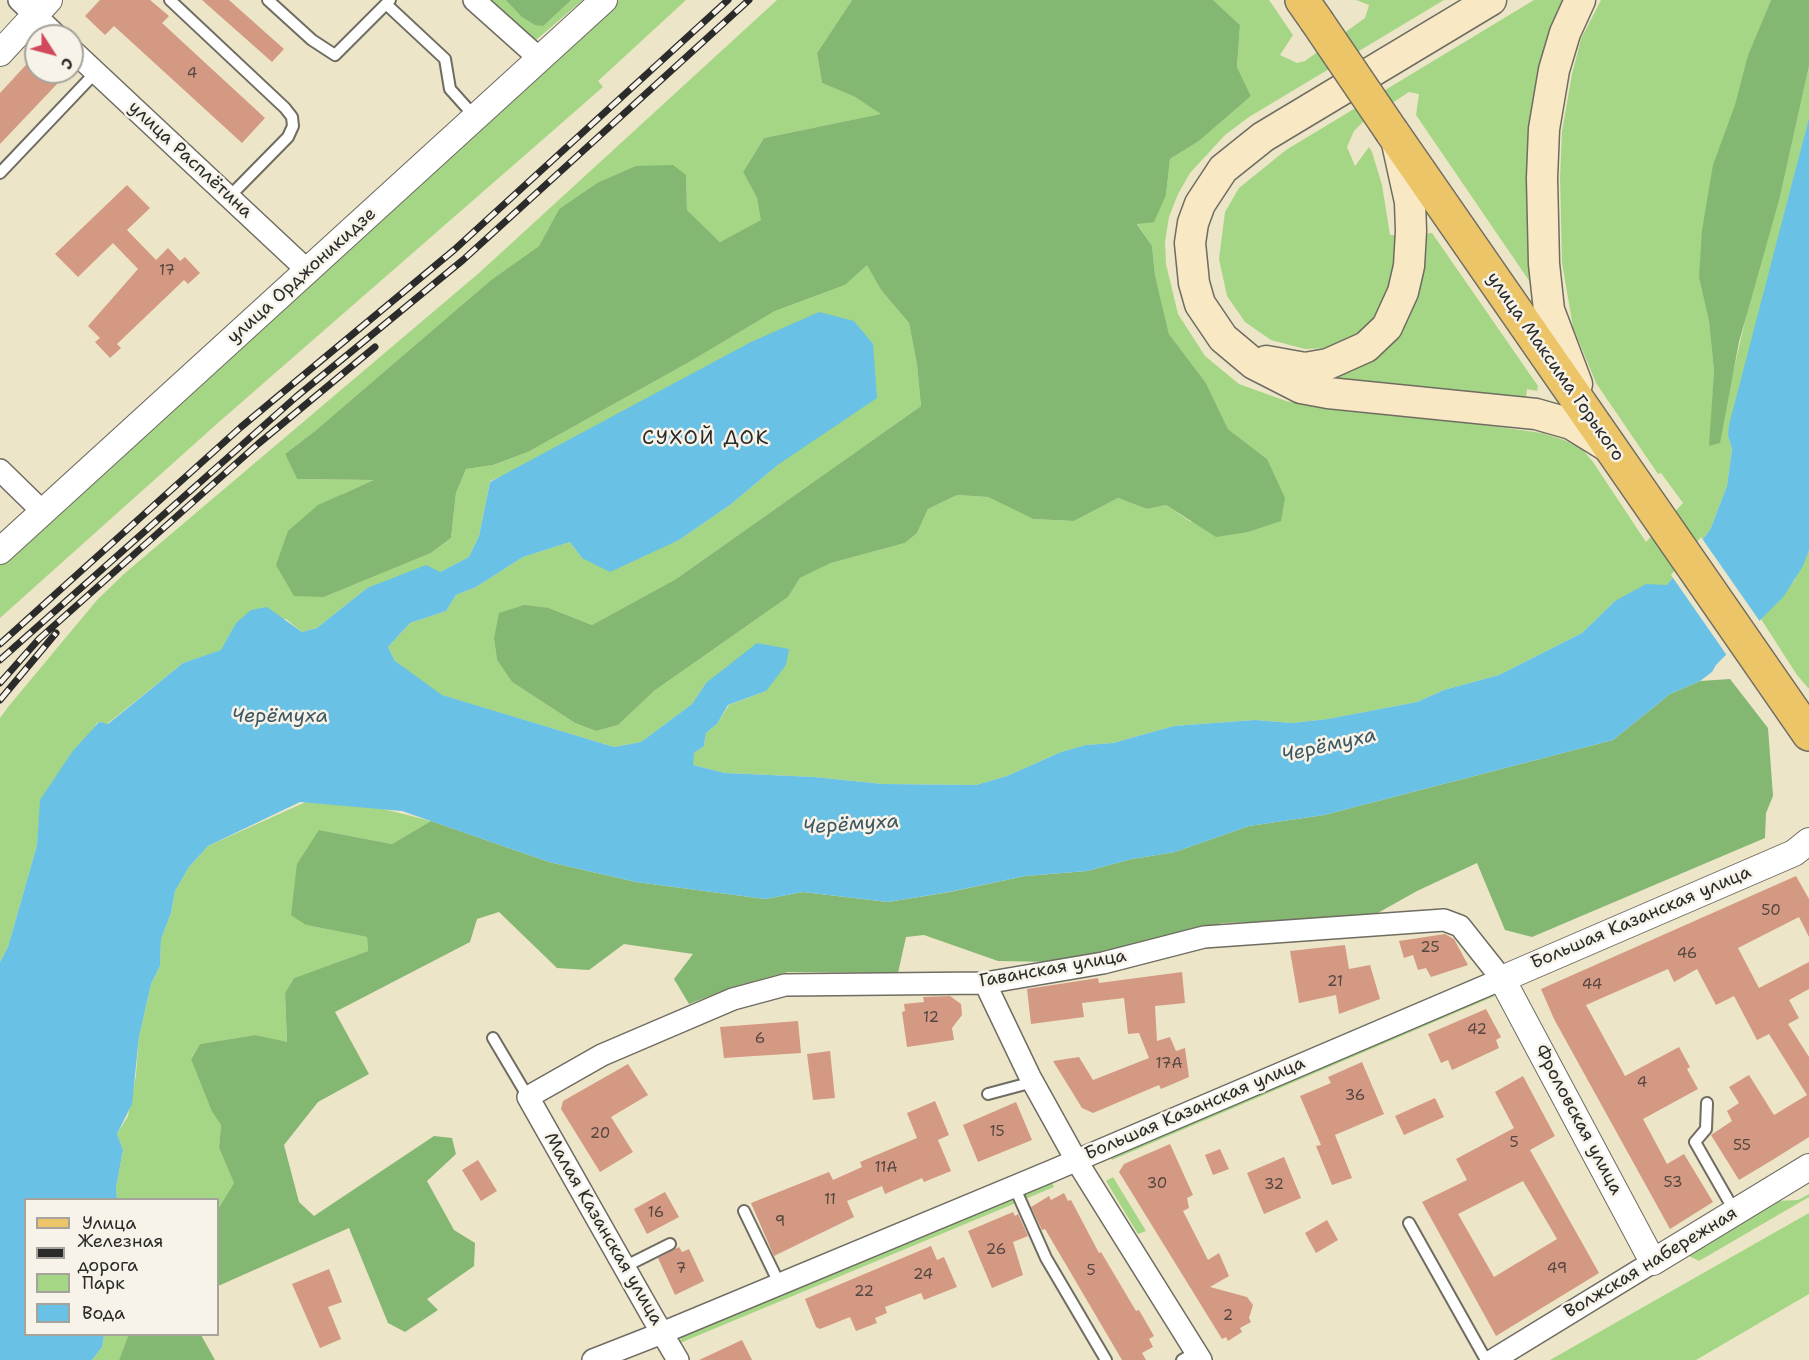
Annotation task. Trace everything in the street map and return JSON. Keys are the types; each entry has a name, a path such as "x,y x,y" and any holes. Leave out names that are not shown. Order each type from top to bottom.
{"main road":[{"path":"1491,0 1263,137 1224,169 1200,204 1190,243 1194,283 1200,304 1211,323 1237,351 1254,364 1301,388 1328,393 1548,416 1579,427 1605,443 1616,455"},
{"path":"1580,0 1559,50 1544,129 1542,178 1545,283 1549,310 1563,354 1581,393 1616,455"},
{"name":"улица Максима Горького","path":"1309,10 1616,455 1792,703 1809,734"},
{"path":"1211,323 1250,354 1285,366 1305,368 1349,357 1377,338 1396,311 1409,266 1410,202 1400,155 1392,132"}],"street":[{"path":"474,0 540,59"},
{"name":"улица Орджоникидзе","path":"0,551 604,0"},
{"path":"0,53 35,5 48,24"},
{"name":"улица Расплётина","path":"84,61 308,271"},
{"path":"0,470 43,512"},
{"name":"Большая Казанская улица","path":"592,1360 1076,1160 1804,849"},
{"name":"Гаванская улица","path":"528,1097 603,1055 733,999 785,985 985,983 1102,963 1204,937 1444,920 1460,926 1502,979"},
{"name":"Фроловская улица","path":"1502,979 1653,1262"},
{"path":"985,983 1033,1082 1076,1160 1193,1357"},
{"name":"Малая Казанская улица","path":"528,1097 678,1360"},
{"name":"Волжская набережная","path":"1493,1360 1809,1167"}],"lane":[{"path":"171,0 292,117 293,126 288,137 229,197"},
{"path":"268,0 312,40 335,55 388,2 445,59 450,89 476,118"},
{"path":"0,173 96,72"},
{"path":"493,1038 528,1097"},
{"path":"987,1094 1033,1082"},
{"path":"1707,1103 1706,1129 1695,1142 1735,1212"},
{"path":"1014,1186 1046,1258 1106,1360"},
{"path":"744,1211 779,1283"},
{"path":"1409,1223 1486,1360"},
{"path":"624,1267 670,1244"}],"green space":[{"path":"486,0 583,0 536,40"},
{"path":"506,0 571,0 543,26 535,25 522,17"},
{"path":"619,0 686,0 598,81 603,87 219,422 0,618 0,562"},
{"path":"777,0 852,0 817,53 822,83 855,97 882,114 764,138 743,172 757,198 762,220 720,242 687,210 686,175 597,183 559,209 539,246 491,280 285,454 297,479 375,480 342,494 324,597 431,553 451,538 456,493 466,469 493,465 528,452 775,311 845,285 867,264 881,290 909,323 917,365 921,406 676,579 592,625 549,608 494,639 497,660 512,682 575,723 596,731 618,725 654,691 788,597 800,578 831,563 905,543 917,533 928,509 957,495 988,497 1033,519 1074,521 1118,498 1147,509 1166,505 1191,522 1267,459 1228,429 1206,383 1169,334 1155,275 1152,246 1137,223 1166,195 1170,159 1199,141 1251,96 1237,67 1240,25 1213,0 1269,0 1293,35 1280,55 1297,63 1305,61 1365,18 1369,5 1356,0 1444,0 1249,117 1225,135 1190,173 1169,217 1165,242 1166,264 1178,314 1205,356 1239,384 1286,401 1325,409 1477,424 1542,433 1564,440 1583,450 1593,462 1646,542 1683,503 1661,473 1658,474 1596,383 1573,327 1562,263 1560,178 1562,131 1572,74 1581,39 1601,0 1771,0 1748,55 1699,278 1709,320 1714,371 1710,446 1730,386 1751,295 1780,197 1809,66 1809,118 1728,436 1732,449 1727,486 1710,530 1667,585 1615,601 1582,633 1499,675 1444,690 1417,702 1329,719 1292,723 1255,720 1174,726 1113,743 1086,745 1061,752 1007,776 976,785 883,784 814,777 725,773 693,765 691,759 694,753 704,746 706,733 717,724 729,705 766,691 706,683 692,704 641,742 614,747 441,695 410,674 395,661 388,647 410,623 446,611 456,595 476,587 523,557 570,542 582,558 679,540 730,505 779,464 507,474 490,481 479,536 469,557 440,572 367,588 317,628 302,632 286,619 236,623 222,650 183,663 107,724 98,722 41,800 37,845 8,947 0,962 0,718 8,707 97,600 125,573 479,273"},
{"path":"852,0 1213,0 1240,25 1237,67 1251,96 1199,141 1170,159 1166,195 1154,222 1137,224 1152,246 1155,275 1169,334 1206,383 1228,429 1267,459 1285,498 1281,521 1248,532 1216,537 1166,505 1147,509 1118,498 1074,521 1033,519 988,497 957,495 928,509 917,533 905,543 831,563 800,578 788,597 654,691 618,725 596,731 575,723 512,682 497,660 494,639 499,613 524,605 549,608 592,625 676,579 921,406 917,365 909,323 881,290 867,265 845,285 775,311 528,452 493,465 466,469 456,493 451,538 431,553 324,597 294,596 276,565 288,531 318,505 374,480 297,479 285,454 491,280 539,246 559,209 597,183 636,166 673,165 686,175 687,210 720,242 761,220 757,198 743,172 764,138 881,114 855,97 822,83 817,53"},
{"path":"1534,0 1566,0 1532,285 1416,115 1419,94 1409,92 1364,121 1354,131 1347,147 1355,166 1369,147 1372,152 1382,185 1390,235 1396,235 1396,263 1392,286 1376,319 1357,338 1327,348 1305,349 1271,340 1245,322 1227,296 1219,259 1225,212 1239,188 1286,150"},
{"path":"1771,0 1809,0 1809,66 1780,197 1739,342 1720,443 1709,446 1714,371 1709,321 1699,278 1702,230 1713,165 1735,105 1748,55"},
{"path":"1432,233 1538,386 1537,391 1527,389 1526,398 1327,377 1398,334 1409,315 1417,292 1423,234"},
{"path":"1809,550 1809,689 1797,675 1761,619 1794,581"},
{"path":"1730,679 1768,728 1773,796 1766,813 1765,838 1532,937 1505,930 1477,863 1417,891 1367,919 1223,923 1059,962 998,961 924,935 906,937 898,973 788,972 733,987 689,1004 674,979 693,954 624,944 589,970 557,968 499,912 477,919 470,942 335,1012 369,1074 318,1102 284,1145 299,1202 314,1216 434,1136 452,1138 456,1154 427,1181 454,1230 475,1243 474,1266 427,1299 438,1310 405,1332 388,1323 349,1228 219,1286 219,1207 234,1183 219,1148 221,1125 212,1112 191,1059 200,1044 255,1035 287,1042 285,993 294,978 368,951 367,937 306,925 291,915 297,864 319,830 392,844 431,821 549,862 636,882 765,899 803,892 888,902 1025,876 1087,871 1132,859 1175,852 1249,826 1324,815 1613,740 1670,694 1700,681"},
{"path":"308,801 376,807 431,821 392,844 319,830 306,925 367,937 368,951 294,978 285,993 287,1043 255,1035 200,1044 191,1058 212,1112 221,1125 219,1148 234,1183 219,1207 219,1198 117,1198 116,1188 123,1150 117,1134 128,1116 136,1075 139,1037 151,984 160,966 161,939 171,913 175,891 189,867 208,846"},
{"path":"1490,994 1495,996 1112,1160 1109,1153"},
{"path":"1113,1177 1146,1231 1138,1234 1106,1181"},
{"path":"1050,1178 1054,1187 680,1343 681,1335"},
{"path":"1809,1194 1809,1197 1699,1261 1689,1256 1775,1201 1798,1200"},
{"path":"1809,1213 1809,1294 1696,1360 1550,1360"},
{"path":"104,1336 129,1336 119,1360 92,1360 102,1347"},
{"path":"128,1336 202,1336 215,1360 119,1360"}],"water":[{"name":"Черёмуха","path":"1809,118 1809,550 1803,566 1784,596 1716,665 1712,672 1700,681 1670,694 1613,740 1324,815 1249,826 1175,852 1132,859 1087,871 1025,876 888,902 803,892 765,899 636,882 549,862 402,811 300,802 208,846 189,867 175,891 171,913 161,939 160,966 151,984 139,1037 132,1104 117,1134 123,1150 116,1188 117,1198 24,1198 24,1336 104,1336 102,1347 92,1360 0,1360 0,962 8,947 37,845 40,800 72,752 99,722 108,724 183,663 221,650 236,623 251,610 267,607 302,632 317,628 367,588 426,565 440,572 469,557 479,536 490,482 751,342 819,312 854,321 873,344 877,398 779,464 730,505 679,540 610,572 582,558 570,542 523,557 476,587 456,595 446,611 410,623 388,647 395,661 442,695 614,747 641,742 692,704 706,683 757,643 789,649 786,665 766,691 728,705 717,724 706,733 704,746 694,753 693,765 725,773 814,777 883,784 976,785 1007,776 1061,752 1086,745 1113,743 1174,726 1255,720 1292,723 1328,719 1417,702 1444,690 1499,675 1582,633 1615,601 1646,584 1667,585 1710,530 1727,486 1732,449 1728,436"}],"pier":[{"path":"1701,537 1761,623 1728,657 1671,575"}],"building":[{"path":"100,0 150,0 169,16 162,23 265,118 242,143 114,26 105,35 85,16"},
{"path":"202,0 229,0 284,49 272,62"},
{"path":"24,67 24,84 57,84 0,144 0,93"},
{"path":"127,185 150,208 127,230 156,260 168,248 180,261 185,257 200,273 188,284 184,280 117,344 121,348 110,358 95,342 100,338 88,326 138,269 113,243 78,277 55,254"},
{"path":"1796,876 1809,899 1809,937 1799,917 1738,948 1759,988 1809,962 1809,989 1789,1000 1799,1018 1788,1024 1809,1057 1809,1137 1774,1159 1739,1180 1711,1135 1732,1121 1727,1111 1739,1103 1729,1087 1749,1075 1774,1115 1807,1095 1769,1034 1757,1040 1734,996 1716,1005 1697,969 1674,982 1668,969 1586,1005 1625,1076 1679,1047 1690,1067 1687,1069 1698,1089 1643,1119 1667,1164 1684,1154 1713,1202 1670,1229 1554,1019 1541,989"},
{"path":"1445,934 1454,939 1468,965 1431,977 1426,968 1418,970 1413,955 1404,958 1399,941"},
{"path":"1345,945 1349,969 1370,965 1380,999 1339,1014 1336,995 1299,1003 1290,951"},
{"path":"1182,972 1185,1003 1155,1006 1157,1041 1170,1037 1176,1051 1185,1048 1189,1077 1161,1089 1159,1085 1093,1113 1082,1108 1053,1061 1079,1057 1093,1080 1149,1058 1139,1033 1128,1034 1124,998 1082,1003 1084,1017 1031,1024 1027,989 1098,978 1099,983"},
{"path":"950,996 961,1004 962,1015 952,1028 954,1040 907,1047 902,1012 905,1011 904,1004 924,1002 923,997"},
{"path":"1486,1009 1501,1037 1496,1040 1499,1048 1452,1070 1448,1060 1441,1063 1428,1034"},
{"path":"798,1021 801,1053 724,1058 720,1027"},
{"path":"830,1051 835,1098 813,1100 807,1054"},
{"path":"1362,1062 1384,1114 1335,1135 1352,1178 1332,1185 1316,1146 1321,1145 1300,1096 1331,1083 1328,1077"},
{"path":"628,1064 648,1095 611,1117 633,1152 600,1172 561,1109 563,1101"},
{"path":"1523,1076 1555,1136 1530,1150 1599,1273 1496,1336 1422,1202 1467,1180 1456,1159 1514,1128 1495,1092","holes":["1523,1181 1557,1239 1494,1277 1458,1214"]},
{"path":"1435,1098 1444,1117 1404,1135 1395,1116"},
{"path":"935,1101 949,1135 938,1140 951,1171 924,1182 922,1178 885,1194 882,1186 847,1201 854,1217 774,1256 751,1203 829,1172 833,1180 862,1167 860,1162 917,1138 907,1113"},
{"path":"1016,1102 1032,1140 978,1162 963,1125"},
{"path":"1170,1144 1193,1195 1187,1198 1189,1208 1183,1211 1208,1260 1219,1253 1229,1276 1210,1287 1247,1297 1253,1305 1249,1318 1251,1322 1240,1328 1242,1332 1228,1341 1226,1337 1222,1339 1119,1172 1124,1164"},
{"path":"1220,1149 1229,1169 1213,1175 1205,1155"},
{"path":"1284,1157 1301,1198 1264,1214 1247,1173"},
{"path":"478,1160 497,1191 481,1201 462,1170"},
{"path":"665,1192 679,1217 647,1234 634,1209"},
{"path":"1064,1193 1068,1201 1071,1200 1099,1253 1101,1252 1136,1311 1139,1310 1154,1336 1149,1339 1153,1347 1142,1353 1146,1360 1122,1360 1045,1229 1042,1230 1031,1207 1049,1196 1051,1200"},
{"path":"1013,1212 1015,1216 1018,1214 1028,1236 1013,1242 1023,1275 992,1288 968,1231"},
{"path":"1327,1220 1338,1240 1316,1253 1305,1233"},
{"path":"931,1246 937,1260 944,1257 957,1287 924,1300 921,1293 885,1307 887,1313 875,1318 877,1323 856,1331 850,1317 820,1329 816,1327 805,1299"},
{"path":"679,1247 682,1252 689,1249 704,1281 675,1295 658,1258"},
{"path":"329,1269 342,1302 328,1307 341,1339 320,1348 292,1284"},
{"path":"742,1340 752,1360 699,1360"}],"railway":[{"path":"0,644 241,427 454,250 728,0"},
{"path":"0,660 296,397 463,260 749,0"},
{"path":"0,683 39,639 258,444 375,347"},
{"path":"0,700 56,633"}],"district":[{"name":"СУХОЙ ДОК","path":"706,439"}]}
